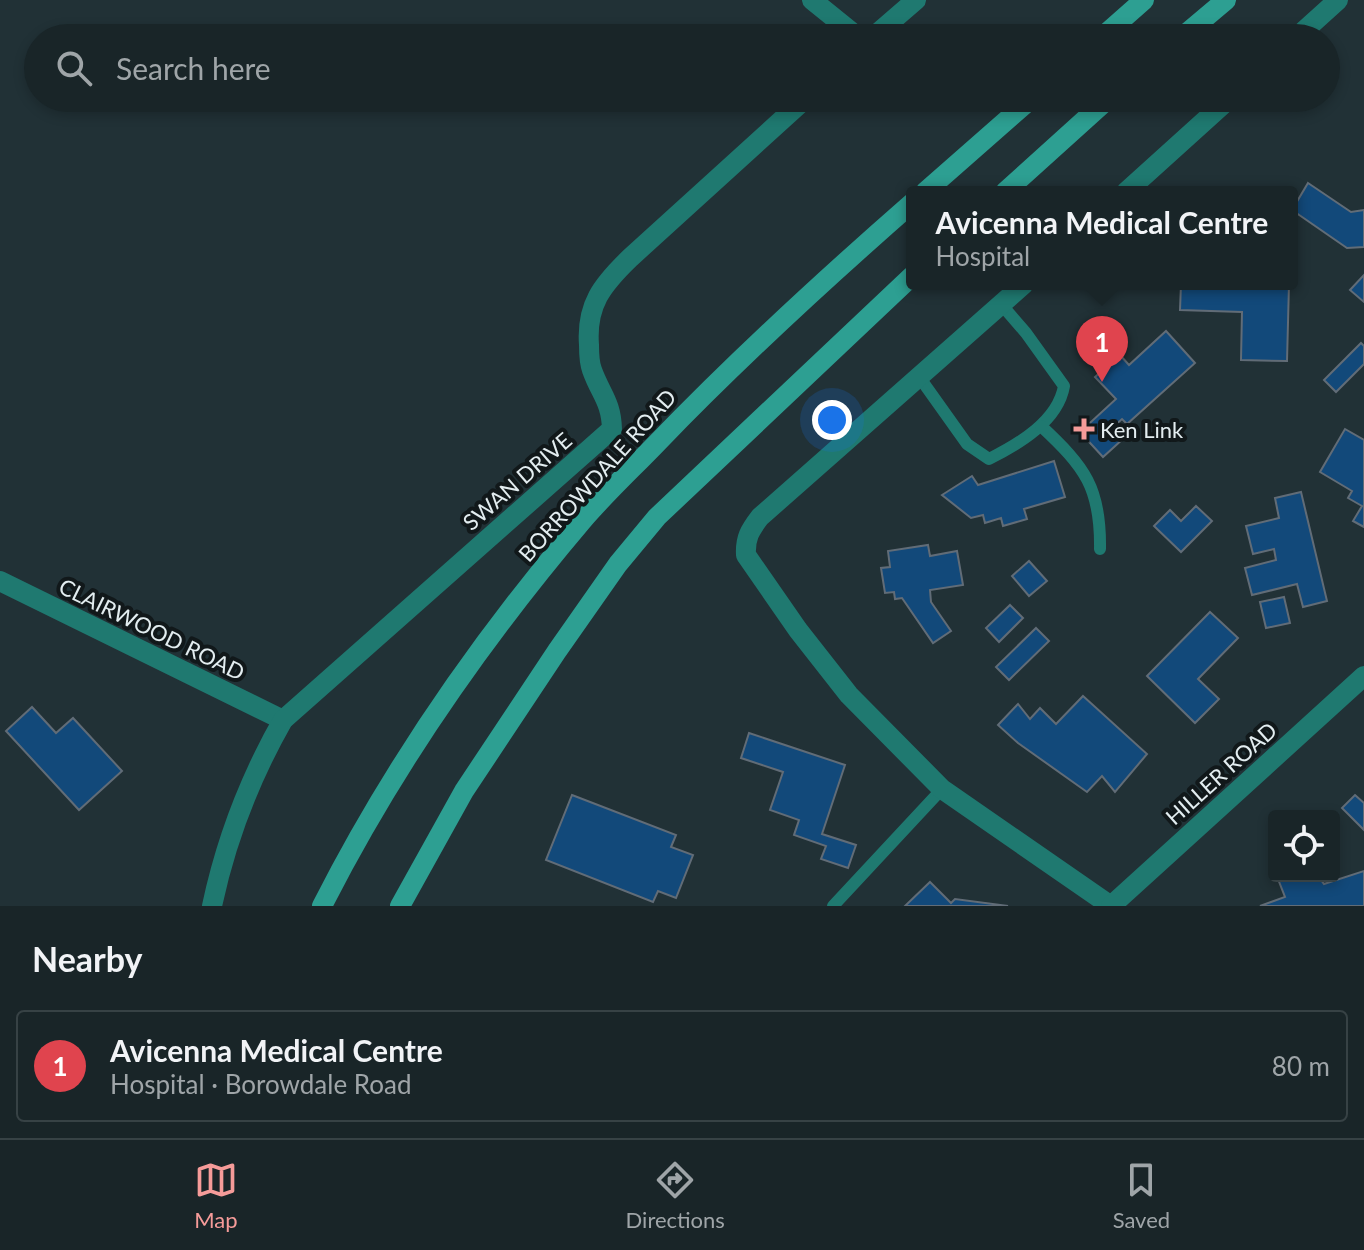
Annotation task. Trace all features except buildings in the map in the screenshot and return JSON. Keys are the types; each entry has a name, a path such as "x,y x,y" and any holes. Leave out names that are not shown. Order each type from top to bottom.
{"main road":[{"path":"1117,24 1144,0"},
{"path":"1198,24 1226,0"},
{"path":"932,186 1016,112"},
{"path":"1012,186 1094,112"},
{"name":"BORROWDALE ROAD","path":"322,906 361,833 449,695 502,619 583,519 730,368 906,208"},
{"path":"400,906 464,791 618,564 657,517 906,282"}],"street":[{"path":"812,0 842,24"},
{"path":"888,24 916,0"},
{"path":"1311,24 1338,0"},
{"name":"SWAN DRIVE","path":"212,906 227,842 267,749 283,720 612,429 611,410 590,366 588,331 592,306 610,278 630,258 791,112"},
{"path":"1133,186 1215,112"},
{"path":"1017,290 760,517 745,542 746,555 776,600 849,695 942,789 1111,906"},
{"name":"CLAIRWOOD ROAD","path":"0,581 283,720"},
{"name":"HILLER ROAD","path":"1111,906 1364,676"}],"lane":[{"path":"920,378 967,444 989,459 1041,426 1062,400 1064,386 1001,304"},
{"path":"1041,426 1086,473 1101,517 1100,549"},
{"path":"833,906 942,789"}],"place":[{"name":"Avicenna Medical Centre","path":"1102,382"},
{"name":"Ken Link","path":"1084,429"}]}
